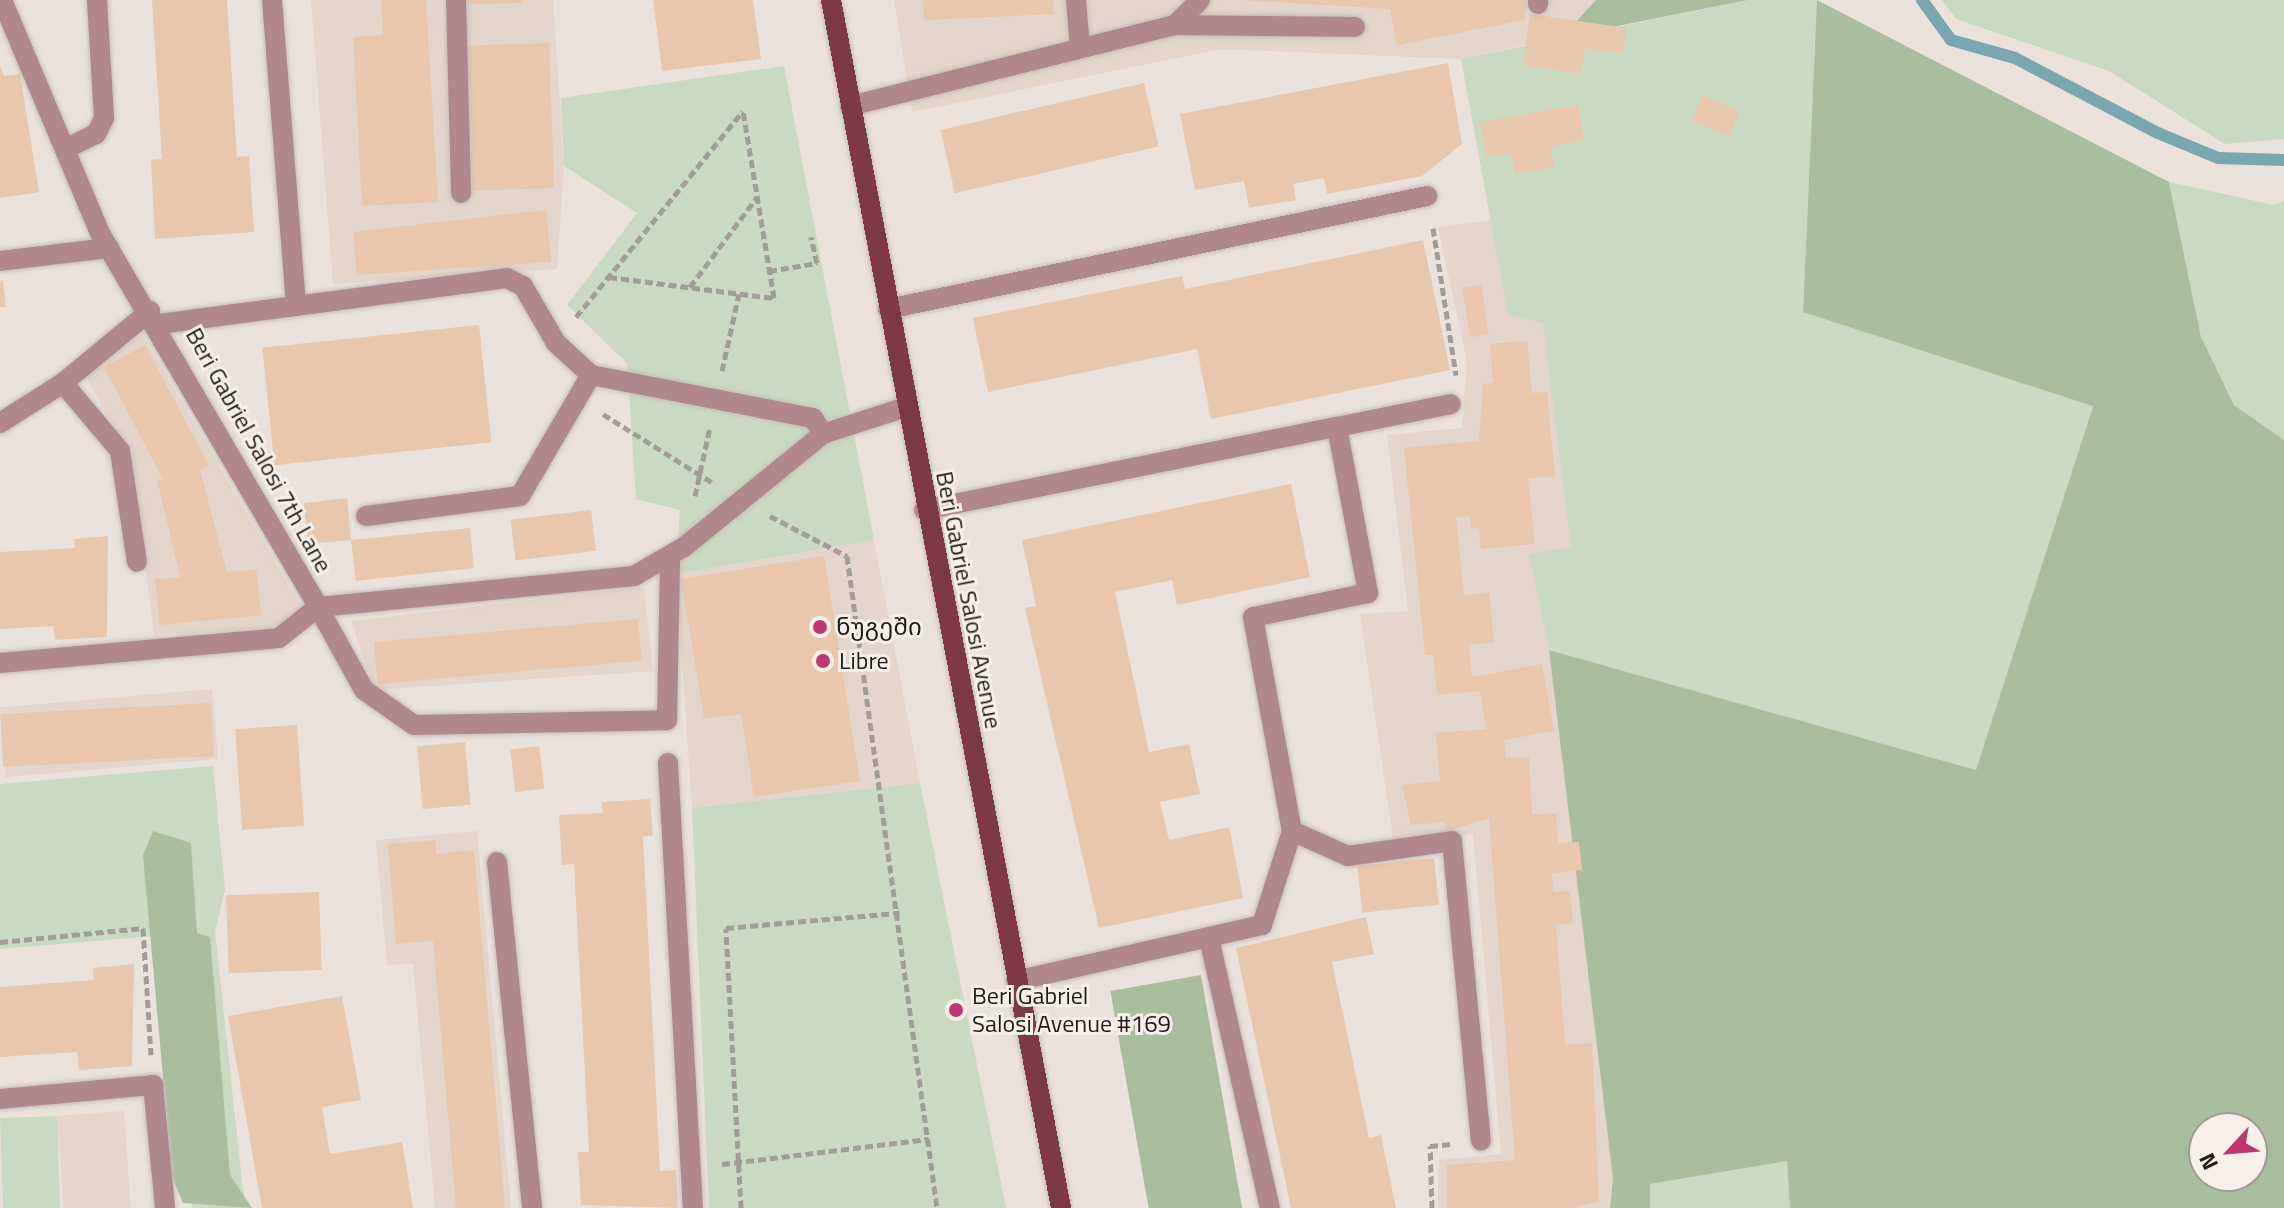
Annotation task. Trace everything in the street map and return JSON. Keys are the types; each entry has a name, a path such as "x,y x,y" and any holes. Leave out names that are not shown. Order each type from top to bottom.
{"main road":[{"name":"Beri Gabriel Salosi Avenue","path":"831,0 924,510 1061,1208"}],"street":[{"name":"Beri Gabriel Salosi 7th Lane","path":"2,0 109,248 154,317 318,607 599,583 670,557 823,434 906,407"},
{"path":"67,148 96,134 104,118 97,0"},
{"path":"272,0 296,305"},
{"path":"456,0 461,193"},
{"path":"1076,0 1080,48"},
{"path":"1175,25 1200,0"},
{"path":"850,106 1175,25 1355,27"},
{"path":"888,309 1427,196"},
{"path":"0,261 109,248"},
{"path":"0,423 63,383 154,317 296,305 507,278 523,286 556,343 591,375 813,418 823,434"},
{"path":"366,516 520,496 591,375"},
{"path":"63,383 120,451 137,562"},
{"path":"924,510 1451,404"},
{"path":"1016,981 1262,925 1292,831 1253,617 1368,593 1337,427"},
{"path":"0,663 279,638 318,607 364,690 414,725 667,720 670,557"},
{"path":"668,763 693,1208"},
{"path":"1292,831 1348,856 1452,841 1481,1141"},
{"path":"497,862 532,1208"},
{"path":"1209,938 1270,1208"},
{"path":"0,1099 153,1085 165,1208"}],"path":[{"path":"556,343 609,277 743,111 774,298 609,277"},
{"path":"1427,196 1458,361 1451,404"},
{"path":"690,288 757,197"},
{"path":"769,271 817,263 811,237"},
{"path":"847,556 899,913 937,1208"},
{"path":"741,1208 726,928 899,913"},
{"path":"0,942 143,928 153,1085"},
{"path":"689,1169 928,1139"},
{"path":"1432,1208 1430,1146 1481,1141"}],"shaded area":[{"path":"311,0 553,0 564,166 557,269 333,284"},
{"path":"894,0 1596,0 1562,37 1461,59 1221,49 912,112"},
{"path":"1491,220 1508,315 1543,322 1571,548 1529,554 1549,650 1613,1179 1610,1208 1438,1208 1439,1160 1501,1154 1473,834 1394,845 1360,614 1408,611 1387,435 1462,428 1467,361 1438,227"},
{"path":"142,334 312,625 154,635 131,456 84,374"},
{"path":"874,540 920,783 692,808 676,574"},
{"path":"644,587 653,671 374,690 351,621"},
{"path":"212,689 218,759 6,777 0,708"},
{"path":"477,831 511,1208 435,1208 413,964 387,965 376,840"},
{"path":"124,1111 131,1208 64,1208 57,1116"}],"green space":[{"path":"1596,0 1748,0 1562,37"},
{"path":"1748,0 1817,0 1803,311 2093,405 1976,770 1549,650 1529,554 1571,547 1543,323 1508,315 1461,59"},
{"path":"1817,0 2169,182 2201,337 2234,405 2284,440 2284,1208 1790,1208 1787,1161 1650,1184 1650,1208 1610,1208 1613,1179 1549,650 1976,770 2093,406 1803,312"},
{"path":"1942,0 2284,0 2284,139 2225,144 2109,71 1956,19"},
{"path":"784,66 874,540 676,574 680,510 636,499 627,363 567,305 637,213 564,166 561,98"},
{"path":"2169,182 2274,205 2284,200 2284,440 2234,405 2201,337"},
{"path":"213,766 225,890 215,932 245,1208 192,1208 168,935 0,949 0,784"},
{"path":"920,783 1006,1208 709,1208 692,808"},
{"path":"153,831 191,843 197,933 210,937 230,1175 252,1208 183,1203 172,1177 143,855"},
{"path":"1201,975 1242,1208 1149,1208 1110,991"},
{"path":"57,1116 60,1208 3,1208 0,1118"},
{"path":"1787,1161 1790,1208 1650,1208 1650,1184"}],"building":[{"path":"152,0 227,0 237,157 249,156 254,232 155,239 151,160 162,159"},
{"path":"381,0 426,0 438,202 362,206 353,37 383,35"},
{"path":"466,0 523,0 523,3 467,4"},
{"path":"653,0 753,0 761,59 662,71"},
{"path":"923,0 1053,0 1054,14 924,20"},
{"path":"1240,0 1526,0 1525,20 1397,45 1390,9"},
{"path":"1530,14 1627,28 1623,54 1585,48 1581,74 1523,65"},
{"path":"549,43 554,188 472,191 467,46"},
{"path":"1448,63 1462,144 1422,176 1327,194 1324,178 1293,184 1296,200 1249,208 1244,181 1195,190 1180,114"},
{"path":"0,64 4,76 20,74 39,192 0,198"},
{"path":"1144,83 1159,146 955,193 940,130"},
{"path":"1702,95 1740,110 1730,136 1692,121"},
{"path":"1578,105 1584,140 1550,147 1554,167 1515,174 1511,153 1486,157 1480,122"},
{"path":"546,210 551,262 357,275 353,232"},
{"path":"1423,240 1450,370 1211,419 1197,349 988,392 973,318 1182,276 1185,289"},
{"path":"3,280 6,307 0,307 0,281"},
{"path":"1481,285 1489,334 1470,337 1462,288"},
{"path":"479,325 491,442 275,465 262,348"},
{"path":"1527,341 1532,393 1547,392 1555,476 1528,479 1535,544 1481,549 1479,528 1471,529 1469,516 1456,518 1464,595 1489,592 1494,642 1469,645 1472,677 1542,664 1554,731 1504,740 1506,758 1529,757 1532,815 1556,813 1558,843 1579,842 1582,870 1552,873 1553,892 1570,891 1573,923 1556,925 1565,1045 1592,1043 1599,1201 1572,1208 1447,1208 1447,1165 1515,1160 1489,818 1444,832 1445,822 1411,825 1402,785 1440,781 1436,733 1486,729 1480,691 1437,695 1433,655 1425,655 1404,448 1479,441 1483,384 1493,383 1490,344"},
{"path":"145,345 209,465 200,470 227,572 256,569 261,615 160,625 155,579 180,577 157,480 163,479 104,367"},
{"path":"1291,484 1310,577 1177,605 1172,580 1115,592 1149,752 1189,744 1200,794 1160,802 1169,840 1229,827 1243,898 1099,928 1025,608 1036,606 1022,540"},
{"path":"347,498 351,540 308,544 304,503"},
{"path":"591,510 596,551 516,561 511,520"},
{"path":"470,528 474,568 356,581 351,540"},
{"path":"108,536 107,637 55,640 53,626 0,629 0,552 75,548 74,539"},
{"path":"824,556 860,781 754,797 741,714 704,719 681,579"},
{"path":"638,619 642,661 378,684 374,642"},
{"path":"211,703 214,756 3,767 0,714"},
{"path":"297,725 304,826 242,830 235,729"},
{"path":"465,742 470,805 423,809 417,746"},
{"path":"539,746 544,789 515,792 510,750"},
{"path":"650,799 653,836 643,836 660,1171 676,1170 678,1208 581,1205 578,1152 589,1152 574,864 562,865 559,815 603,813 602,802"},
{"path":"435,840 436,854 474,850 505,1208 456,1208 433,941 396,944 388,844"},
{"path":"1434,858 1439,905 1362,913 1357,866"},
{"path":"319,892 322,970 229,973 226,895"},
{"path":"1366,917 1374,954 1332,962 1369,1138 1381,1135 1396,1208 1291,1208 1236,948"},
{"path":"134,964 132,1066 79,1070 77,1052 0,1057 0,987 94,980 93,968"},
{"path":"342,996 361,1100 322,1107 330,1154 402,1142 413,1208 262,1208 228,1016"}],"waterway":[{"path":"1922,0 1951,40 2015,58 2158,133 2218,158 2284,160"}],"place":[{"name":"ნუგეში","path":"820,627"},
{"name":"Libre","path":"823,661"},
{"name":"Beri Gabriel Salosi Avenue #169","path":"956,1010"}]}
